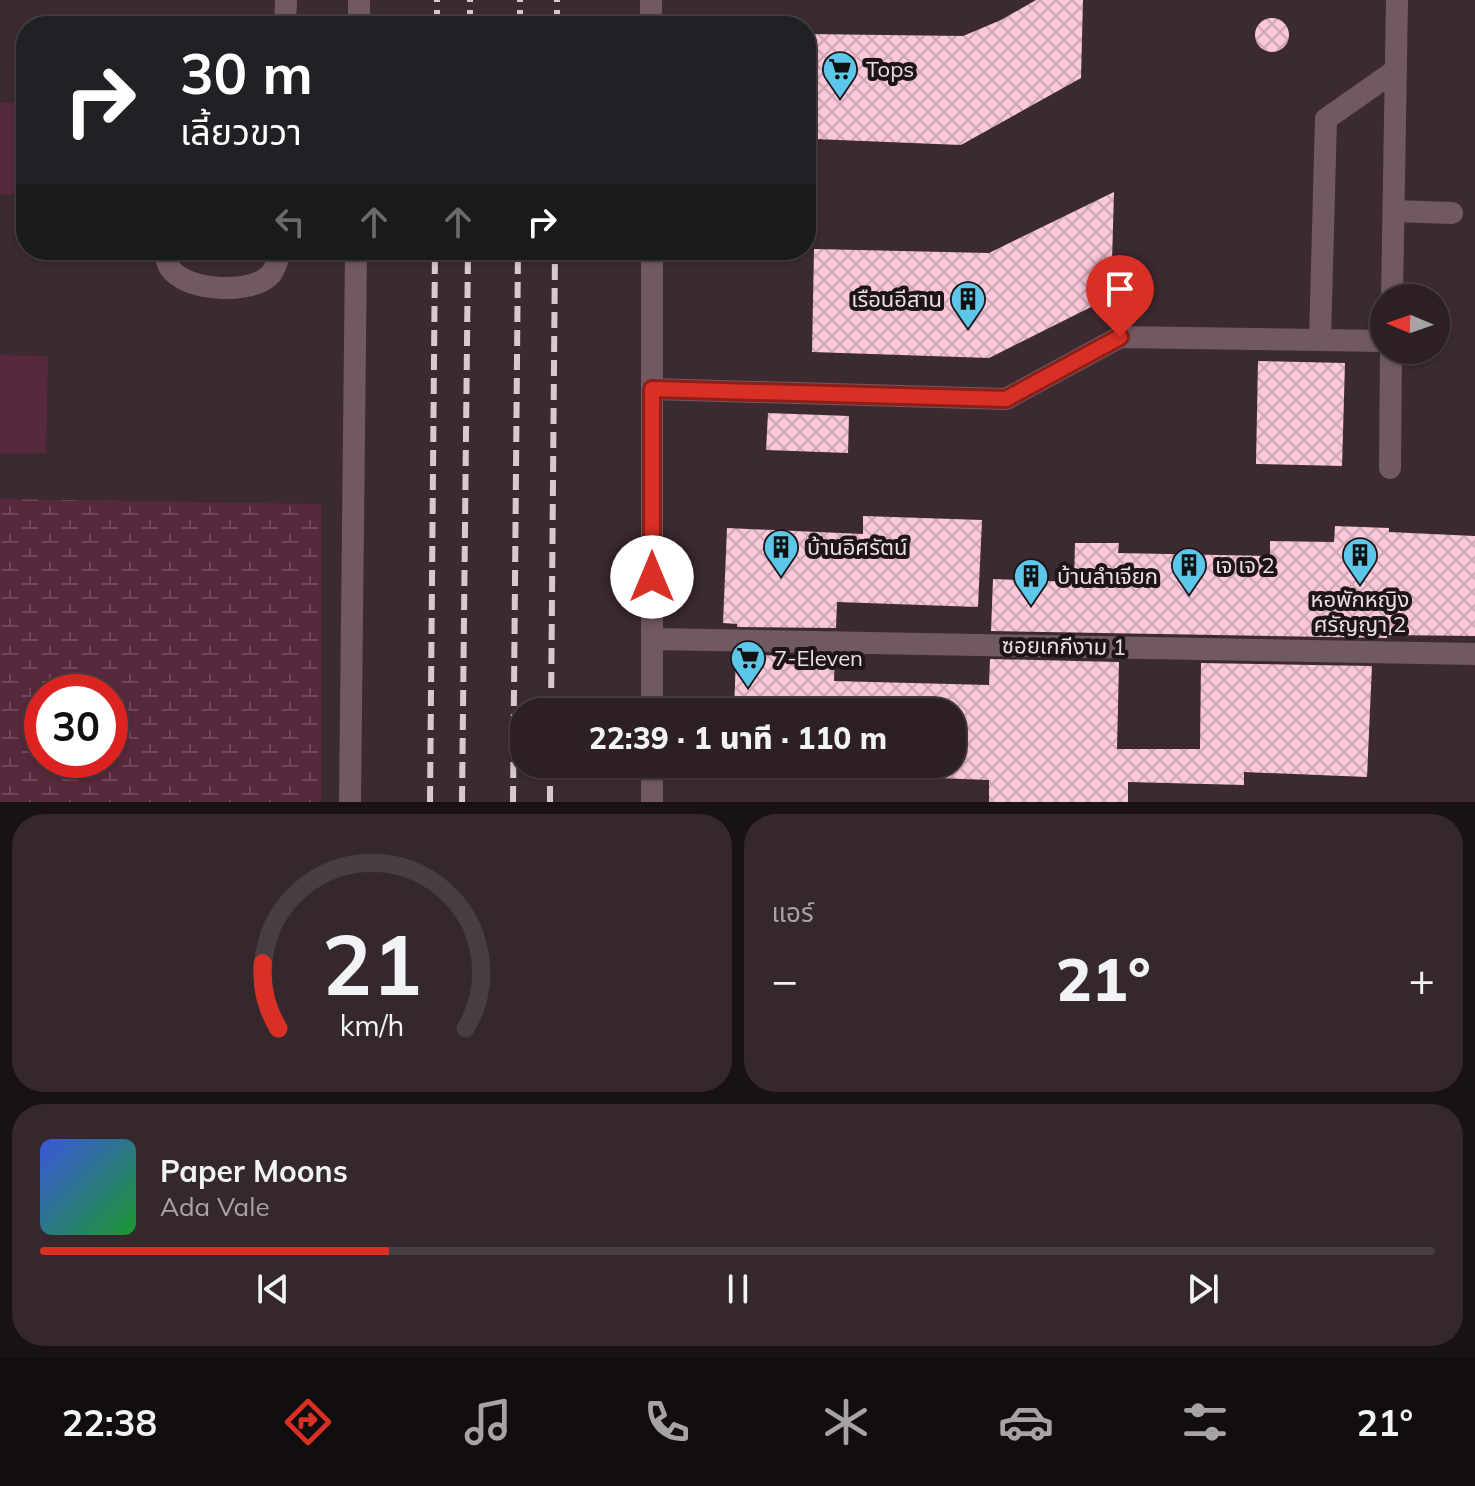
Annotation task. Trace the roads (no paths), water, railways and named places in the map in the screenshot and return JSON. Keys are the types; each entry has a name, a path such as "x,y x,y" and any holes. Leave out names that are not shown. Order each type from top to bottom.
{"street":[{"path":"1392,284 1397,0"},
{"path":"1320,340 1326,119 1396,70"},
{"path":"1394,211 1452,213"},
{"path":"167,260 170,269 186,281 205,287 252,287 271,274 277,260"},
{"path":"350,802 356,260"},
{"path":"652,260 652,698"},
{"path":"652,389 1006,399 1120,337 1370,341"},
{"path":"1390,468 1391,364"},
{"name":"ซอยเกกีงาม 1","path":"653,639 1475,654"},
{"path":"652,778 652,802"}],"railway":[{"path":"437,0 437,16"},
{"path":"470,0 470,16"},
{"path":"520,0 520,16"},
{"path":"557,0 557,16"},
{"path":"430,802 435,260"},
{"path":"462,802 468,260"},
{"path":"513,802 518,260"},
{"path":"551,698 555,260"},
{"path":"550,778 550,802"}],"place":[{"name":"Tops","path":"840,100"},
{"name":"เรือนอีสาน","path":"968,330"},
{"name":"บ้านอิศรัตน์","path":"781,578"},
{"name":"หอพักหญิง ศรัญญา 2","path":"1360,586"},
{"name":"เจ เจ 2","path":"1189,596"},
{"name":"บ้านลำเจียก","path":"1031,607"},
{"name":"7-Eleven","path":"748,689"}]}
